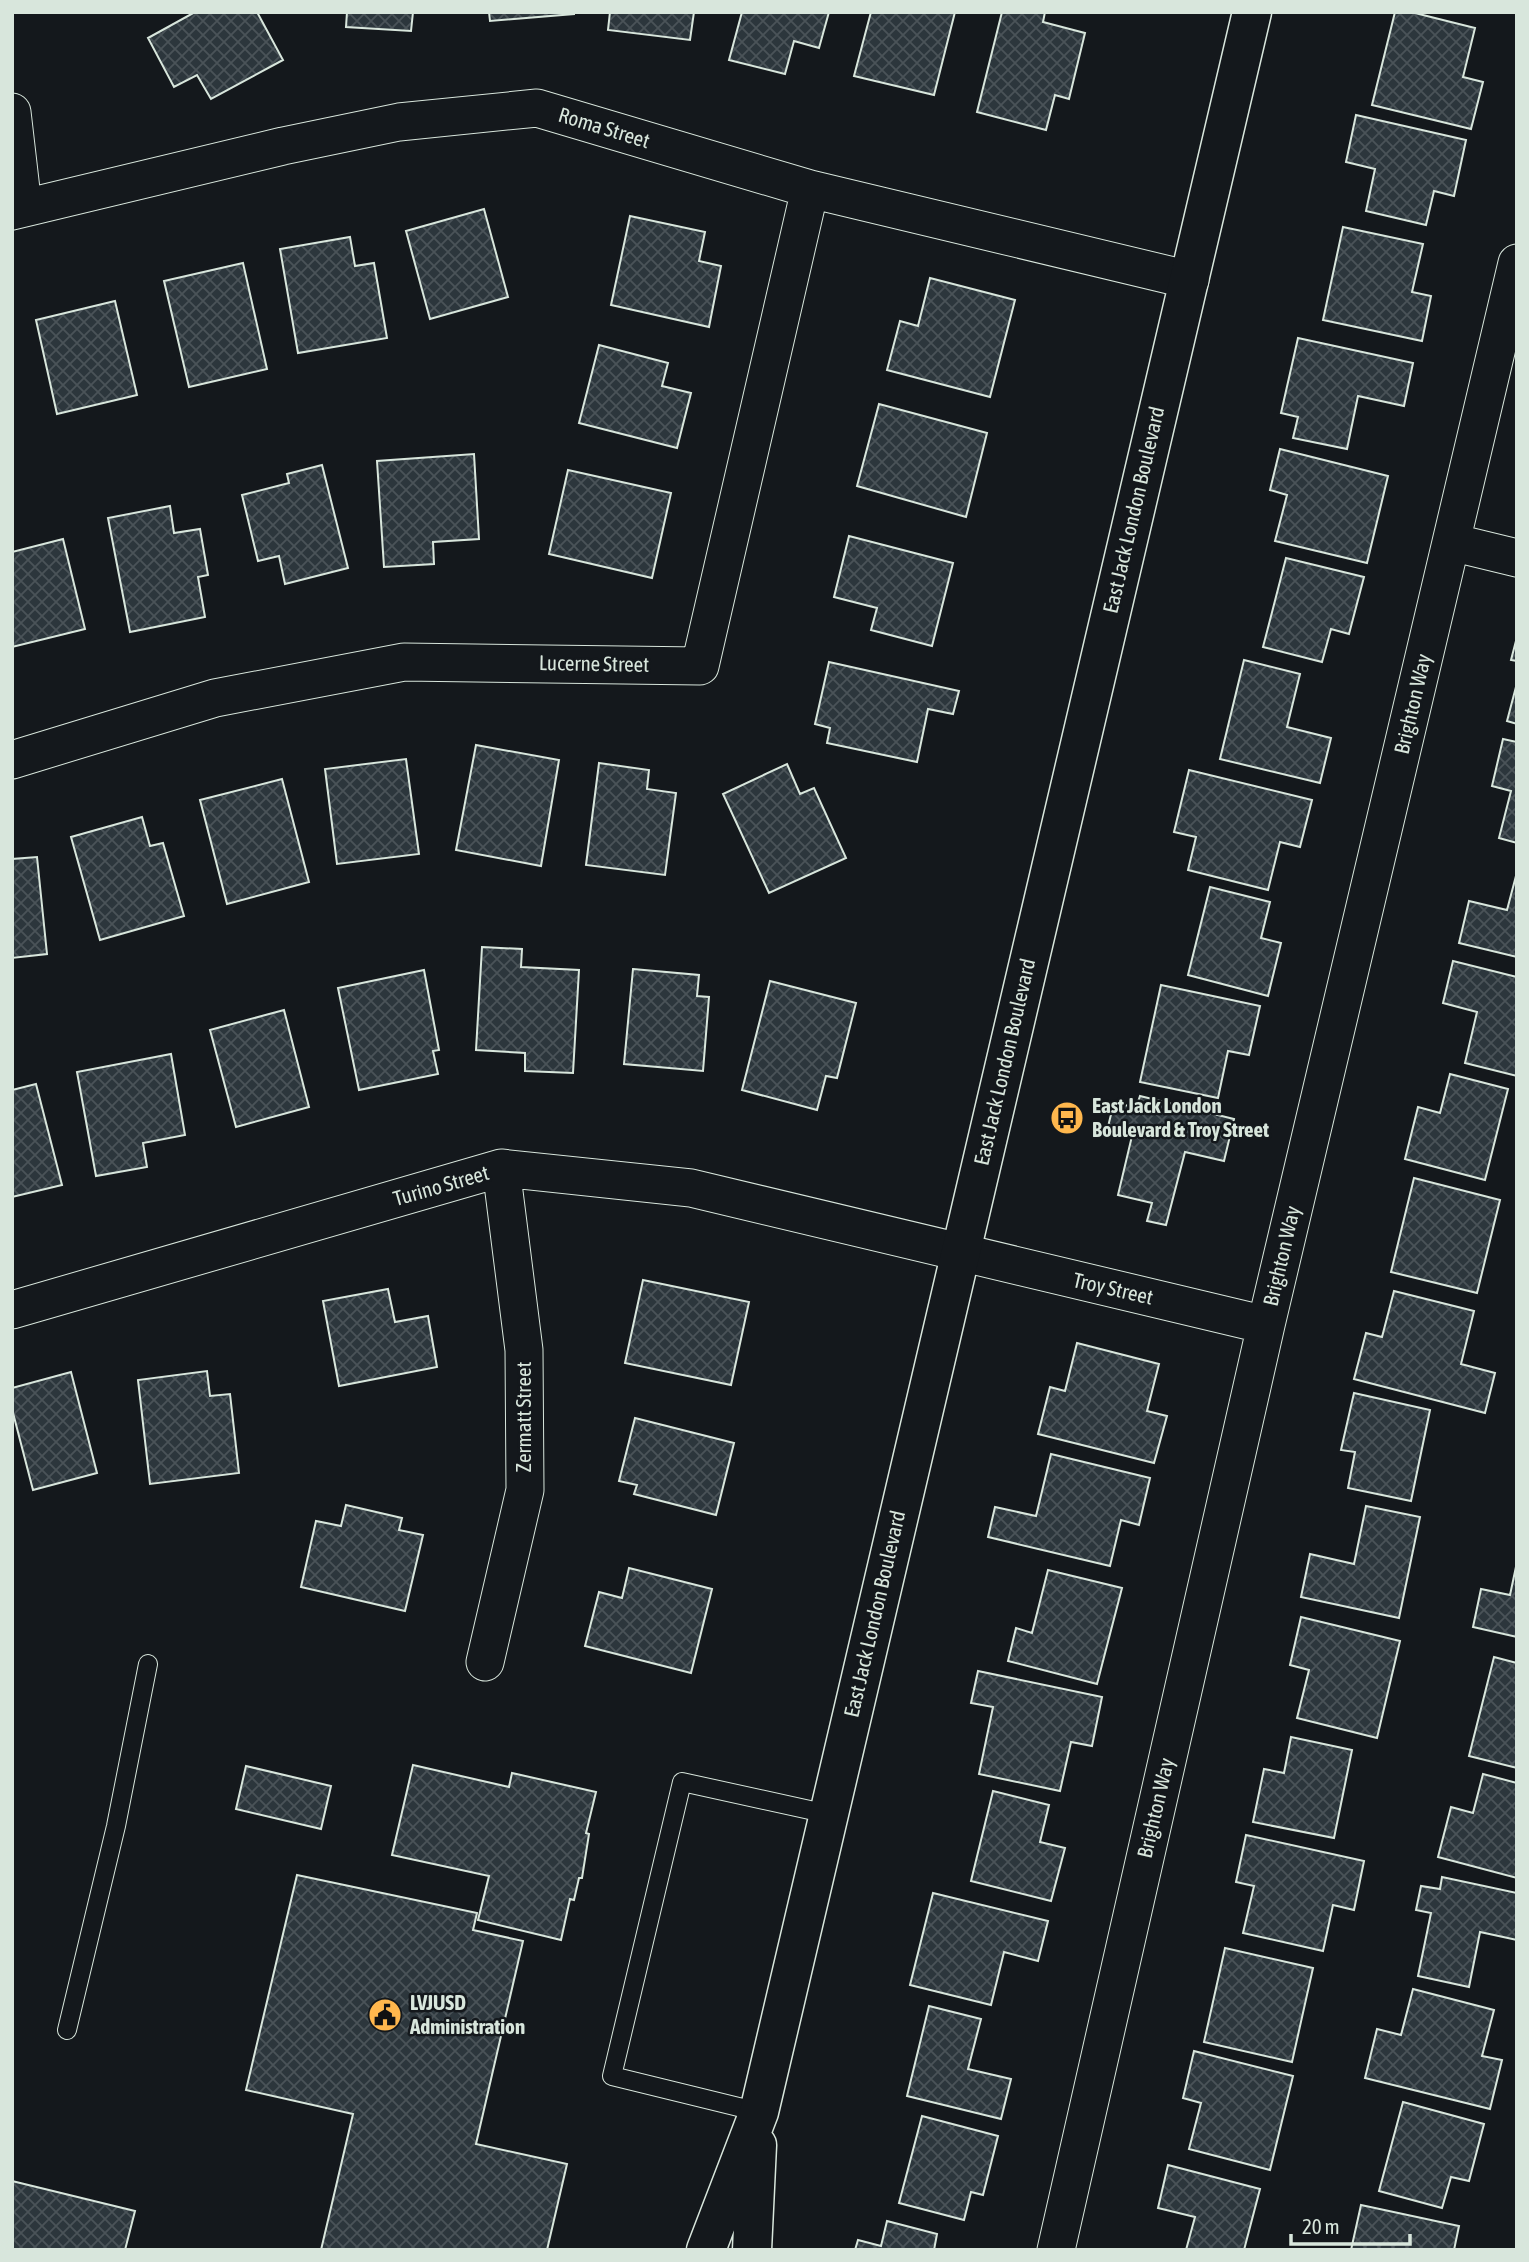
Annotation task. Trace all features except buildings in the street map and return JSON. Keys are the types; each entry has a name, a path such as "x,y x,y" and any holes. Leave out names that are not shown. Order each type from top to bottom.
{"main road":[{"name":"East Jack London Boulevard","path":"706,2250 759,2112 1252,12"},
{"name":"East Jack London Boulevard","path":"752,2250 759,2112"}],"street":[{"name":"Roma Street","path":"18,209 399,122 537,108 810,189 1190,280"},
{"path":"12,112 18,209"},
{"name":"Lucerne Street","path":"12,760 215,698 404,662 700,666 810,189"},
{"name":"Brighton Way","path":"1056,2250 1266,1325 1517,263"},
{"path":"1451,542 1517,558"},
{"name":"Turino Street","path":"12,1310 501,1168 691,1188 960,1254"},
{"name":"Zermatt Street","path":"485,1662 525,1490 524,1350 501,1168"},
{"name":"Troy Street","path":"960,1254 1266,1325"}],"lane":[{"path":"67,2030 116,1826 148,1664"},
{"path":"759,2112 612,2076 682,1782 828,1814"}],"place":[{"name":"East Jack London Boulevard & Troy Street","path":"1067,1118"},
{"name":"LVJUSD Administration","path":"385,2015"}]}
